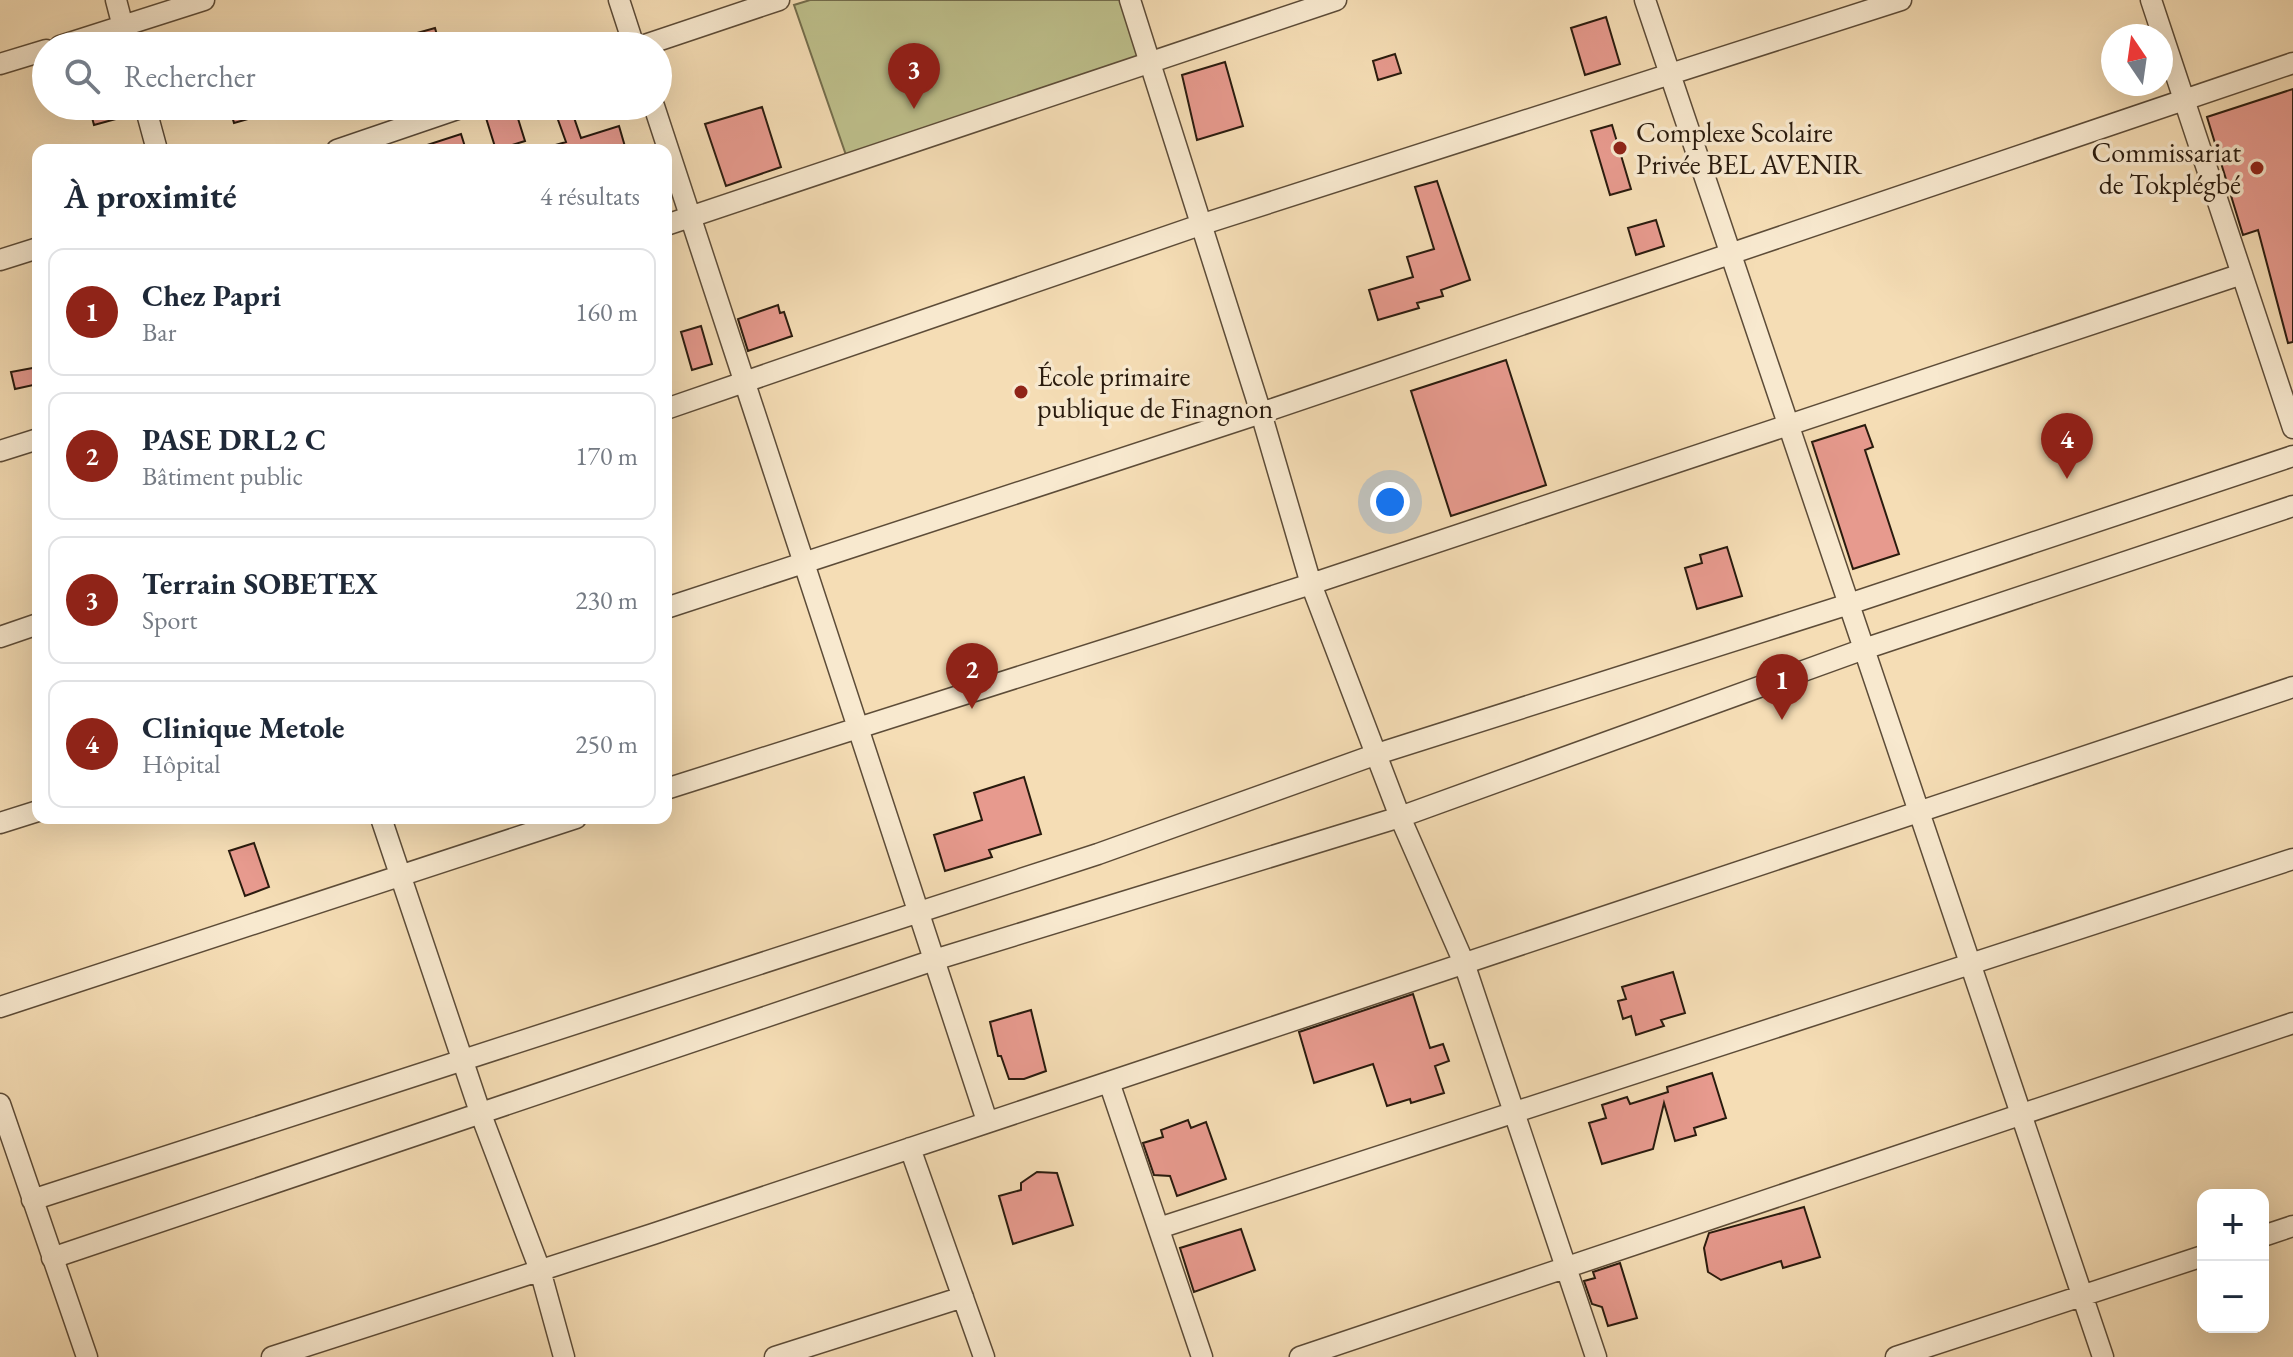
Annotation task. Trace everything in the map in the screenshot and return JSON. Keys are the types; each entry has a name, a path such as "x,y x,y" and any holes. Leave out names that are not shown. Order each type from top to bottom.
{"street":[{"path":"116,0 125,32"},
{"path":"135,32 204,0"},
{"path":"619,0 629,32"},
{"path":"672,36 779,0"},
{"path":"1130,0 1261,413 1311,584 1400,817 1464,963 1596,1357"},
{"path":"672,223 1336,0"},
{"path":"1645,0 2103,1357"},
{"path":"672,407 1200,225 1901,0"},
{"path":"2151,0 2293,428"},
{"path":"0,64 32,54"},
{"path":"672,606 1261,413 1730,251 2293,63"},
{"path":"149,120 155,144"},
{"path":"355,144 425,120"},
{"path":"659,120 666,144"},
{"path":"672,161 987,1121"},
{"path":"0,260 32,250"},
{"path":"672,787 1311,584 2242,274"},
{"path":"0,451 32,441"},
{"path":"32,1200 919,913 1098,854 1377,754 1849,604 2293,456"},
{"path":"52,1258 934,960 1400,817 1864,649 2293,506"},
{"path":"0,637 32,626"},
{"path":"272,1357 2293,687"},
{"path":"0,823 32,813"},
{"path":"383,824 480,1112 540,1270 564,1357"},
{"path":"0,1007 557,824"},
{"path":"1159,1228 2293,859"},
{"path":"1300,1357 2293,1023"},
{"path":"1109,1082 1202,1357"},
{"path":"0,1104 87,1357"},
{"path":"910,1148 984,1357"},
{"path":"2269,1234 2293,1226"},
{"path":"1896,1357 2197,1258"},
{"path":"775,1357 963,1297"}],"green space":[{"path":"810,0 1128,0 1149,63 846,155 794,5"}],"building":[{"path":"1606,17 1620,64 1585,75 1571,28"},
{"path":"1395,54 1401,73 1378,80 1373,61"},
{"path":"1225,62 1243,126 1197,140 1182,75"},
{"name":"Commissariat de Tokplégbé","path":"2293,89 2293,342 2288,343 2258,230 2243,235 2207,117"},
{"path":"762,107 781,167 726,186 705,124"},
{"path":"93,120 112,120 94,125"},
{"path":"487,120 518,120 525,141 494,144"},
{"path":"558,120 575,120 581,138 619,126 624,144 559,144 566,142"},
{"path":"1612,125 1631,189 1610,195 1591,131"},
{"path":"461,134 464,144 430,144"},
{"path":"1437,181 1470,280 1441,290 1443,296 1417,303 1419,308 1378,320 1369,290 1413,277 1407,257 1434,249 1415,187"},
{"path":"1656,220 1664,246 1636,255 1628,228"},
{"path":"778,305 780,313 784,312 792,336 748,351 738,319"},
{"path":"701,326 712,364 692,370 681,332"},
{"path":"1506,360 1546,485 1451,516 1411,391"},
{"path":"32,368 32,385 15,389 11,372"},
{"path":"1865,425 1873,447 1865,450 1899,554 1853,569 1812,442"},
{"path":"1727,547 1742,596 1697,609 1685,568 1702,563 1700,555"},
{"path":"1024,777 1041,834 989,850 992,857 945,871 934,835 982,820 974,793"},
{"path":"254,843 269,887 245,896 229,851"},
{"path":"1673,972 1685,1013 1661,1020 1664,1026 1636,1035 1631,1016 1623,1019 1618,1001 1626,999 1622,987"},
{"path":"1413,994 1430,1048 1443,1044 1449,1061 1435,1066 1444,1093 1411,1103 1410,1099 1387,1106 1373,1064 1314,1083 1299,1032"},
{"path":"1031,1010 1046,1071 1024,1079 1009,1079 1001,1056 998,1056 990,1022"},
{"path":"1712,1073 1726,1118 1694,1128 1696,1135 1675,1141 1664,1103 1653,1149 1602,1164 1589,1123 1606,1118 1602,1105 1627,1097 1630,1104 1668,1092 1667,1087"},
{"path":"1188,1120 1191,1128 1206,1122 1226,1179 1177,1196 1170,1176 1154,1175 1143,1143 1163,1137 1161,1130"},
{"path":"1037,1172 1057,1173 1073,1225 1013,1244 999,1196 1021,1190 1021,1183"},
{"path":"1804,1207 1820,1257 1783,1268 1781,1261 1721,1280 1708,1272 1704,1248 1709,1233"},
{"path":"1241,1229 1255,1270 1194,1292 1180,1248"},
{"path":"1620,1263 1637,1318 1608,1326 1602,1307 1592,1304 1584,1281 1595,1278 1593,1272"}],"place":[{"name":"Terrain SOBETEX","path":"914,109"},
{"name":"Complexe Scolaire Privée BEL AVENIR","path":"1620,148"},
{"name":"Commissariat de Tokplégbé","path":"2257,168"},
{"name":"École primaire publique de Finagnon","path":"1021,392"},
{"name":"Clinique Metole","path":"2067,479"},
{"name":"PASE DRL2 C","path":"972,709"},
{"name":"Chez Papri","path":"1782,720"}]}
